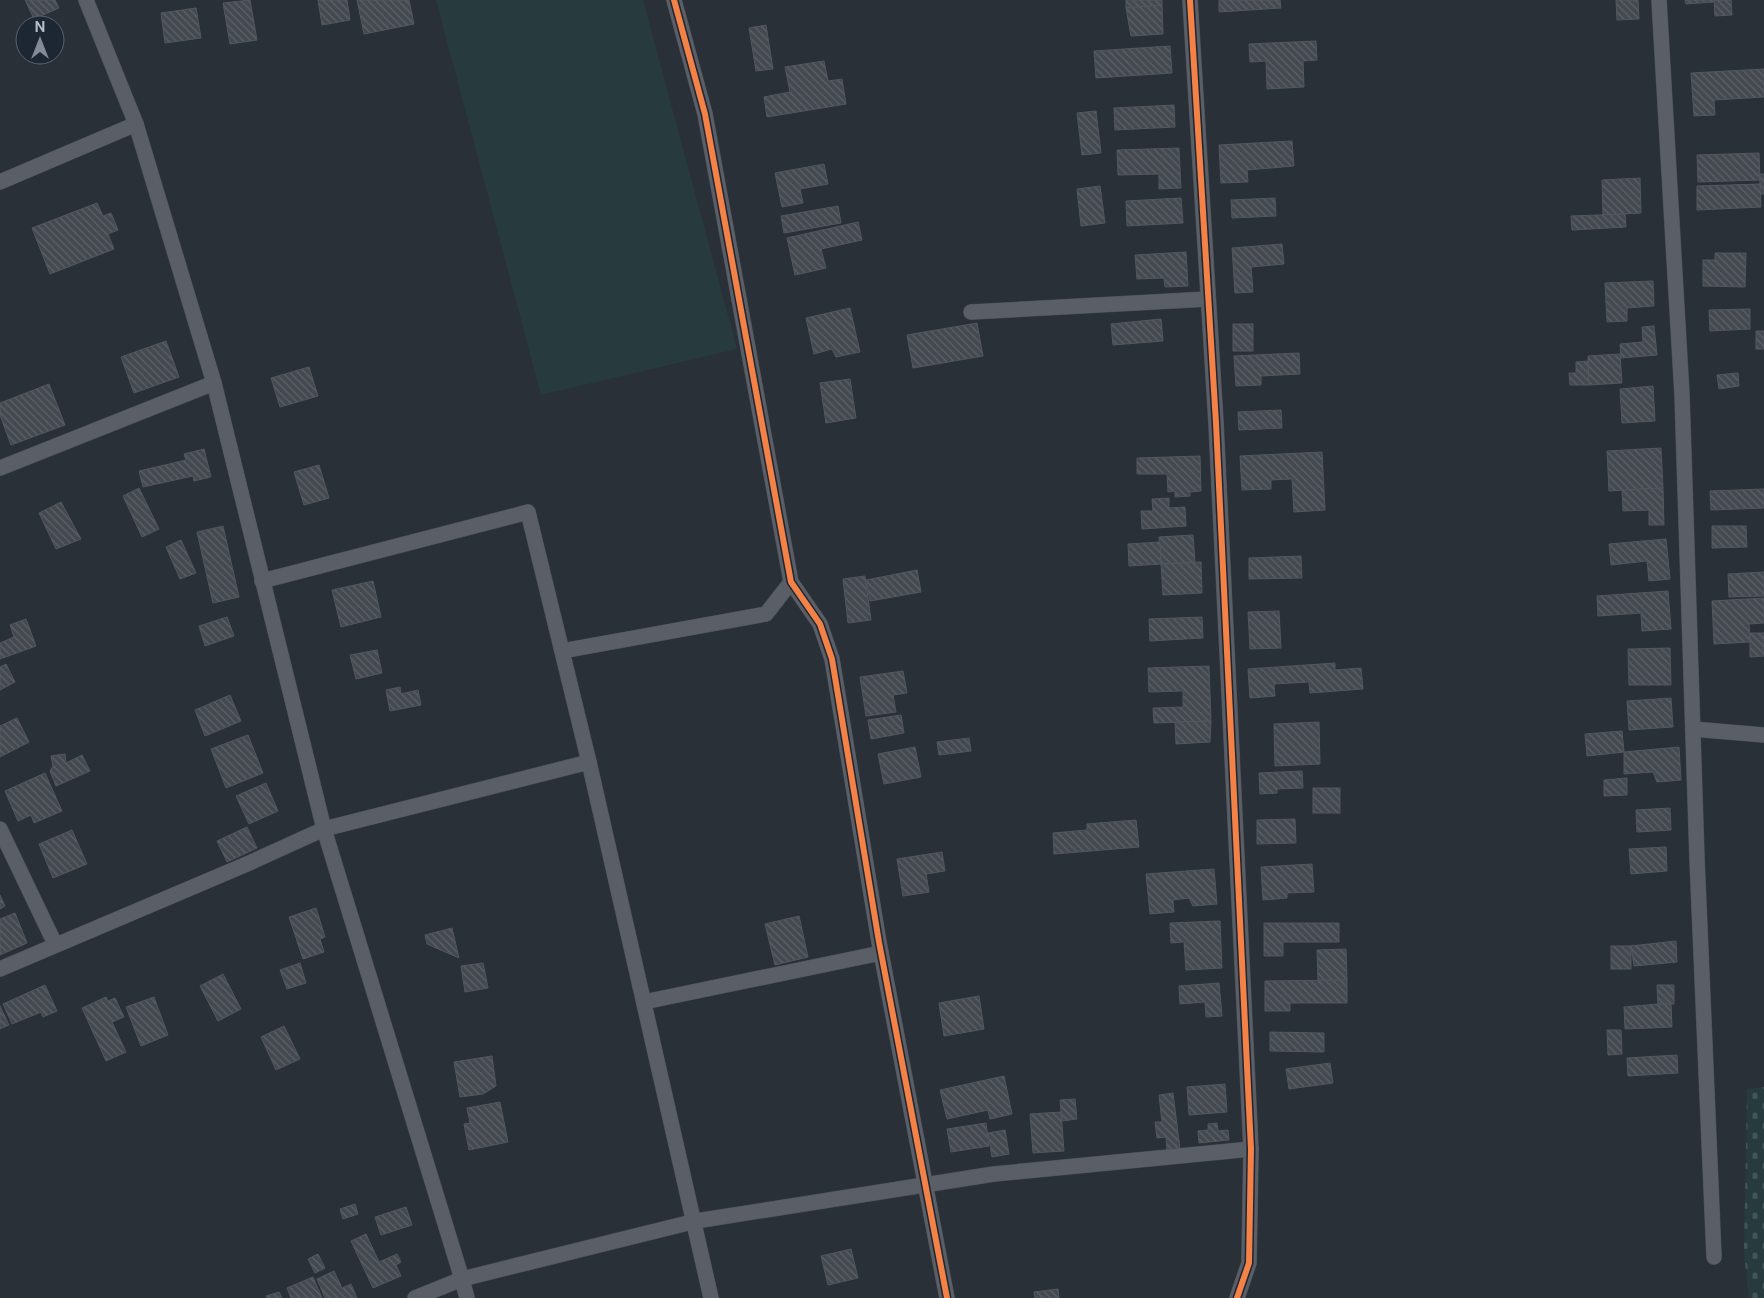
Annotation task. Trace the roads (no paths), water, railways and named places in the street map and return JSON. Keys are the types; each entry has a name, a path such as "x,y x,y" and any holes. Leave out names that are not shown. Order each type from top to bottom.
{"street":[{"path":"86,0 136,124 214,383 324,829 467,1298"},
{"path":"674,0 705,114 791,582 820,624 832,659 881,952 947,1298"},
{"path":"1190,0 1208,299 1251,1149 1248,1263 1237,1298"},
{"path":"1660,0 1682,395 1714,1257"},
{"path":"0,182 136,124"},
{"path":"972,312 1208,299"},
{"path":"0,468 214,383"},
{"path":"262,581 528,512 589,762 711,1298"},
{"path":"562,650 766,614 791,582"},
{"path":"1693,729 1764,735"},
{"path":"0,969 247,864 324,829 589,762"},
{"path":"0,829 55,944"},
{"path":"644,1002 881,952"},
{"path":"415,1298 462,1279 694,1221 994,1174 1251,1149"}]}
